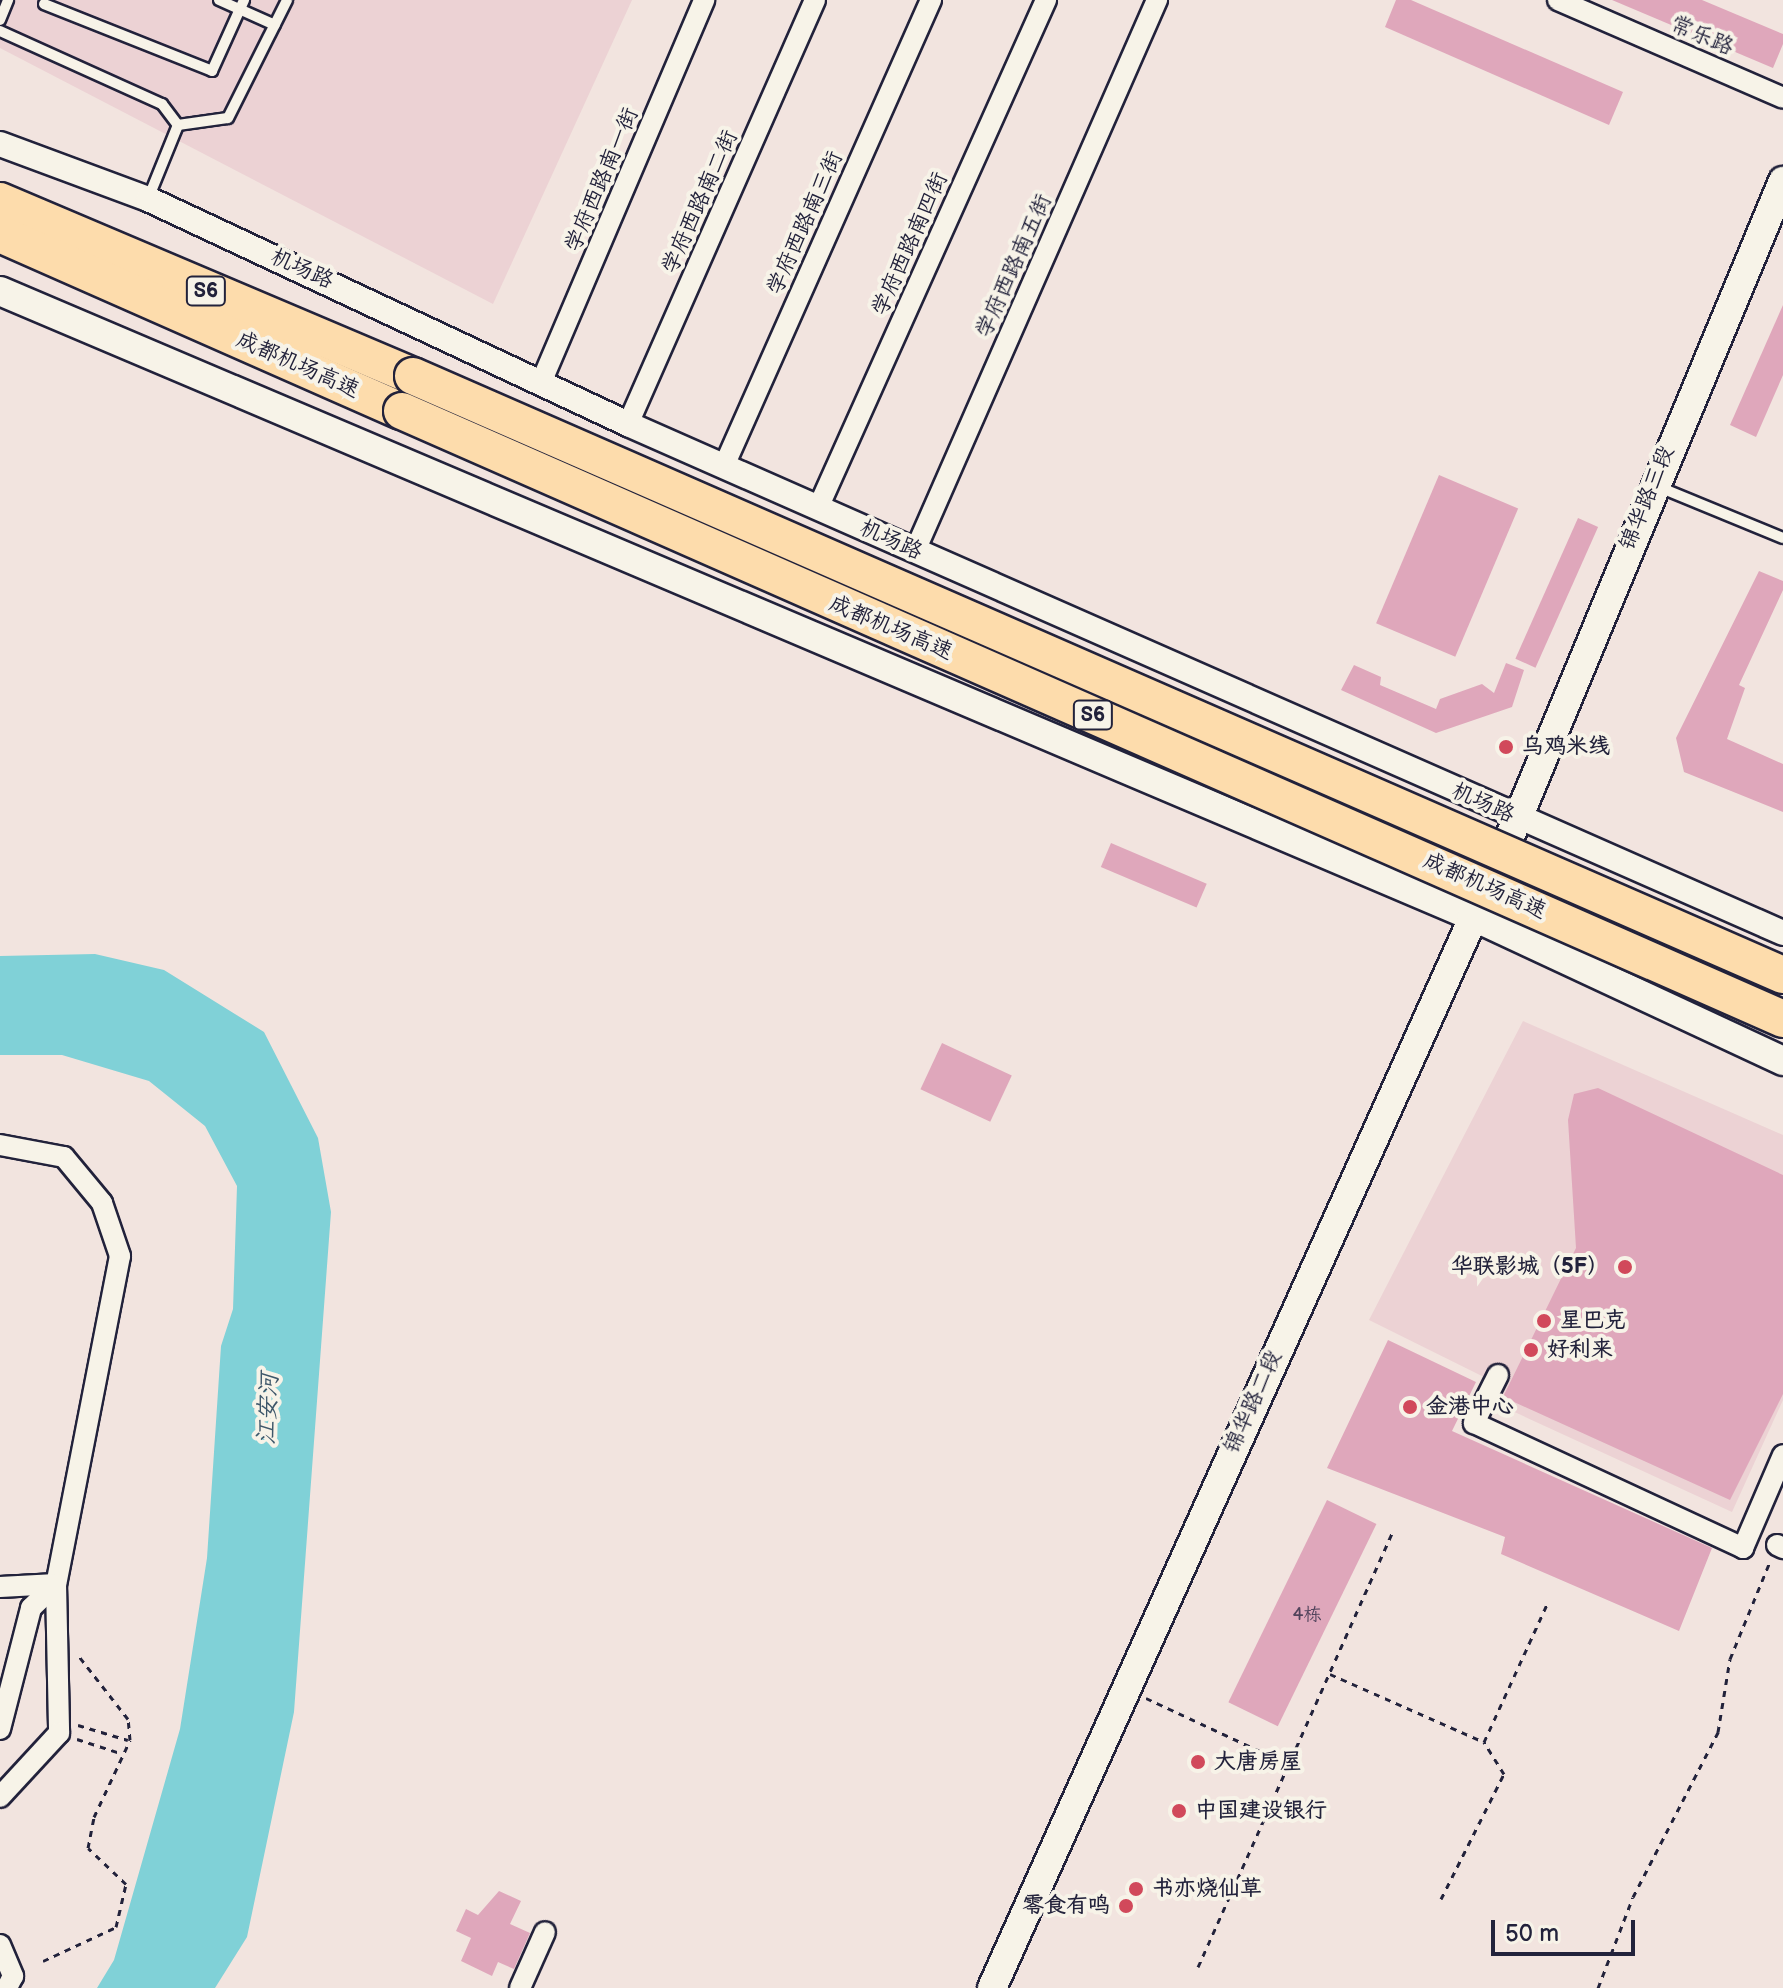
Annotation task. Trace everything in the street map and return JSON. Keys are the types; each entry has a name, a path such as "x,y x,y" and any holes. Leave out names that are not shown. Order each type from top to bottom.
{"highway":[{"name":"成都机场高速","path":"0,201 413,376 1783,975"},
{"name":"成都机场高速","path":"0,234 1783,1019"}],"main road":[{"name":"锦华路三段","path":"1518,818 1652,484 1783,181"},
{"path":"0,291 1472,916 1783,1061"},
{"name":"锦华路二段","path":"992,1988 1518,818"}],"street":[{"name":"学府西路南一街","path":"543,378 704,0"},
{"name":"学府西路南二街","path":"628,424 815,0"},
{"name":"学府西路南三街","path":"724,466 931,0"},
{"name":"学府西路南四街","path":"818,508 1046,0"},
{"name":"学府西路南五街","path":"915,551 1157,0"},
{"name":"常乐路","path":"1558,0 1783,98"},
{"name":"机场路","path":"0,144 148,199 543,378 628,424 1783,933"},
{"path":"0,1145 64,1157 102,1203 120,1256 56,1584 59,1726 0,1797"},
{"path":"1498,1375 1474,1423 1743,1548 1783,1455"},
{"path":"0,1587 56,1584"},
{"path":"0,1729 31,1608 56,1584"},
{"path":"520,1988 545,1932"},
{"path":"0,1945 13,1976 7,1988"}],"lane":[{"path":"0,20 8,0"},
{"path":"219,0 242,5 275,25"},
{"path":"178,125 228,118 287,0"},
{"path":"44,4 212,71 242,5"},
{"path":"0,31 162,104 178,125"},
{"path":"148,199 178,125"},
{"path":"1652,484 1783,538"}],"path":[{"path":"1198,1967 1393,1531"},
{"path":"1598,1988 1633,1897 1718,1732 1730,1659 1780,1547"},
{"path":"1484,1742 1548,1602"},
{"path":"57,1641 74,1644 116,1696 130,1740"},
{"path":"1330,1674 1484,1742 1504,1774 1441,1899"},
{"path":"1125,1689 1290,1765"},
{"path":"59,1726 130,1740"},
{"path":"59,1726 121,1753"},
{"path":"43,1961 116,1927 126,1884 88,1848 121,1753 130,1740"}],"shaded area":[{"path":"0,0 632,0 493,304 0,48"},
{"path":"1523,1021 1783,1135 1783,1400 1732,1512 1497,1404 1494,1382 1369,1320"}],"water":[{"name":"江安河","path":"95,954 164,970 264,1032 318,1138 331,1212 294,1712 247,1937 215,1988 97,1988 114,1960 180,1729 207,1558 221,1346 233,1309 237,1186 205,1126 149,1081 62,1055 0,1055 0,956"}],"building":[{"path":"1396,0 1411,0 1623,92 1609,125 1385,27"},
{"path":"1612,0 1702,0 1783,34 1783,44 1773,68"},
{"path":"1783,305 1783,375 1756,437 1730,425"},
{"path":"1439,475 1518,509 1455,657 1376,623"},
{"path":"1578,518 1598,527 1535,668 1515,659"},
{"path":"1759,571 1783,581 1783,590 1739,685 1745,688 1727,739 1783,764 1783,812 1684,772 1676,738"},
{"path":"1506,663 1524,670 1512,707 1436,733 1341,690 1354,665 1381,677 1380,685 1436,709 1440,699 1482,684 1494,693"},
{"path":"1111,843 1207,884 1197,908 1101,867"},
{"path":"942,1043 1012,1076 990,1122 920,1089"},
{"path":"1598,1088 1783,1175 1783,1394 1730,1500 1503,1397 1576,1248 1568,1120 1574,1094"},
{"path":"1388,1340 1476,1382 1452,1431 1712,1548 1679,1631 1501,1554 1505,1537 1327,1468"},
{"path":"1327,1500 1376,1524 1278,1726 1228,1702"},
{"path":"499,1891 521,1901 510,1924 530,1933 514,1969 498,1962 492,1976 461,1961 471,1938 456,1931 466,1909 478,1915"}],"place":[{"name":"乌鸡米线","path":"1506,747"},
{"name":"华联影城（5F）","path":"1625,1267"},
{"name":"星巴克","path":"1544,1321"},
{"name":"好利来","path":"1531,1350"},
{"name":"金港中心","path":"1410,1407"},
{"name":"大唐房屋","path":"1198,1762"},
{"name":"中国建设银行","path":"1179,1811"},
{"name":"书亦烧仙草","path":"1136,1889"},
{"name":"零食有鸣","path":"1126,1906"}]}
